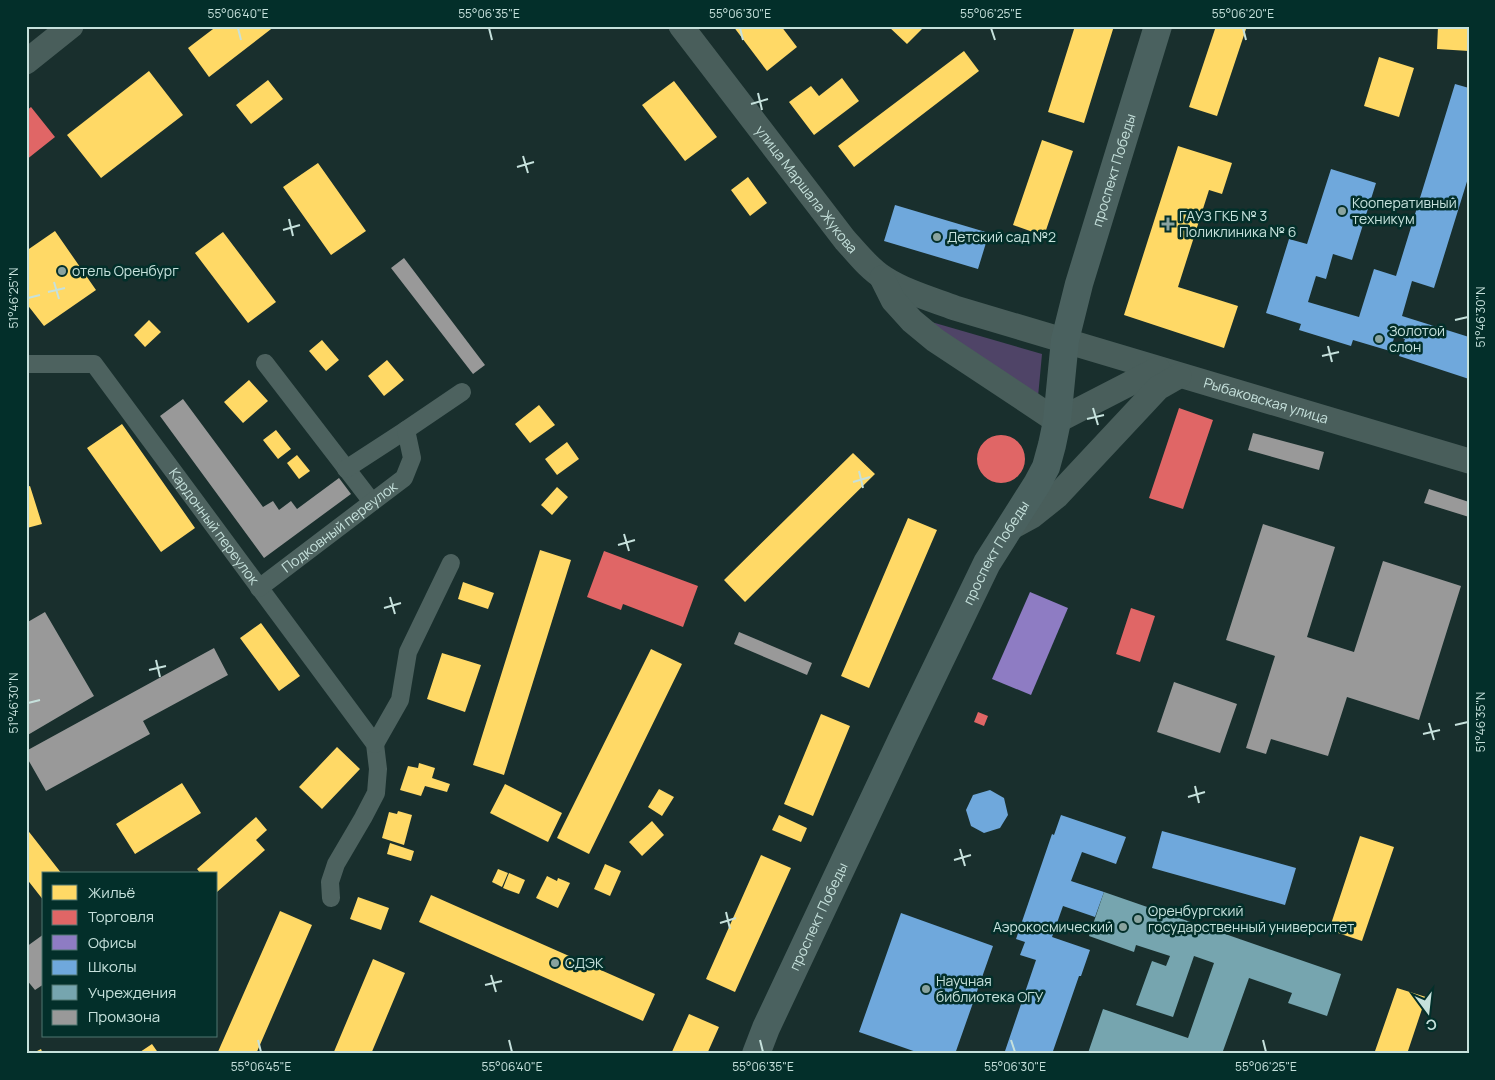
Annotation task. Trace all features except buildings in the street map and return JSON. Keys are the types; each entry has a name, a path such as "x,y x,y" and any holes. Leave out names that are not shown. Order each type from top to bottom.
{"main road":[{"path":"26,62 71,26"},
{"name":"улица Маршала Жукова","path":"682,26 845,240 882,278 955,308 1065,340"},
{"name":"проспект Победы","path":"756,1054 766,1028 987,563 1046,467 1056,421 1065,340 1088,256 1158,26"},
{"name":"улица Маршала Жукова","path":"882,278 893,300 912,321 935,340 1056,421"},
{"name":"Рыбаковская улица","path":"1065,340 1168,373 1469,461"},
{"path":"1056,421 1168,373"},
{"path":"1008,529 1032,516 1057,496 1158,388 1168,373"}],"street":[{"path":"265,363 372,502"},
{"name":"Кардонный переулок","path":"26,364 94,364 375,744 378,769 376,793 336,864 330,882 331,898"},
{"path":"346,469 462,392"},
{"name":"Подковный переулок","path":"260,588 404,478 412,458 406,430"},
{"path":"375,744 400,700 408,652 451,563"}],"shaded area":[{"path":"928,321 1042,354 1038,397"}],"place":[{"name":"Кооперативный техникум","path":"1342,211"},
{"name":"ГАУЗ ГКБ № 3 Поликлиника № 6","path":"1168,224"},
{"name":"Детский сад №2","path":"937,237"},
{"name":"отель Оренбург","path":"62,271"},
{"name":"Золотой слон","path":"1379,339"},
{"name":"Оренбургский государственный университет","path":"1138,919"},
{"name":"Аэрокосмический","path":"1123,927"},
{"name":"СДЭК","path":"555,963"},
{"name":"Научная библиотека ОГУ","path":"926,989"}]}
